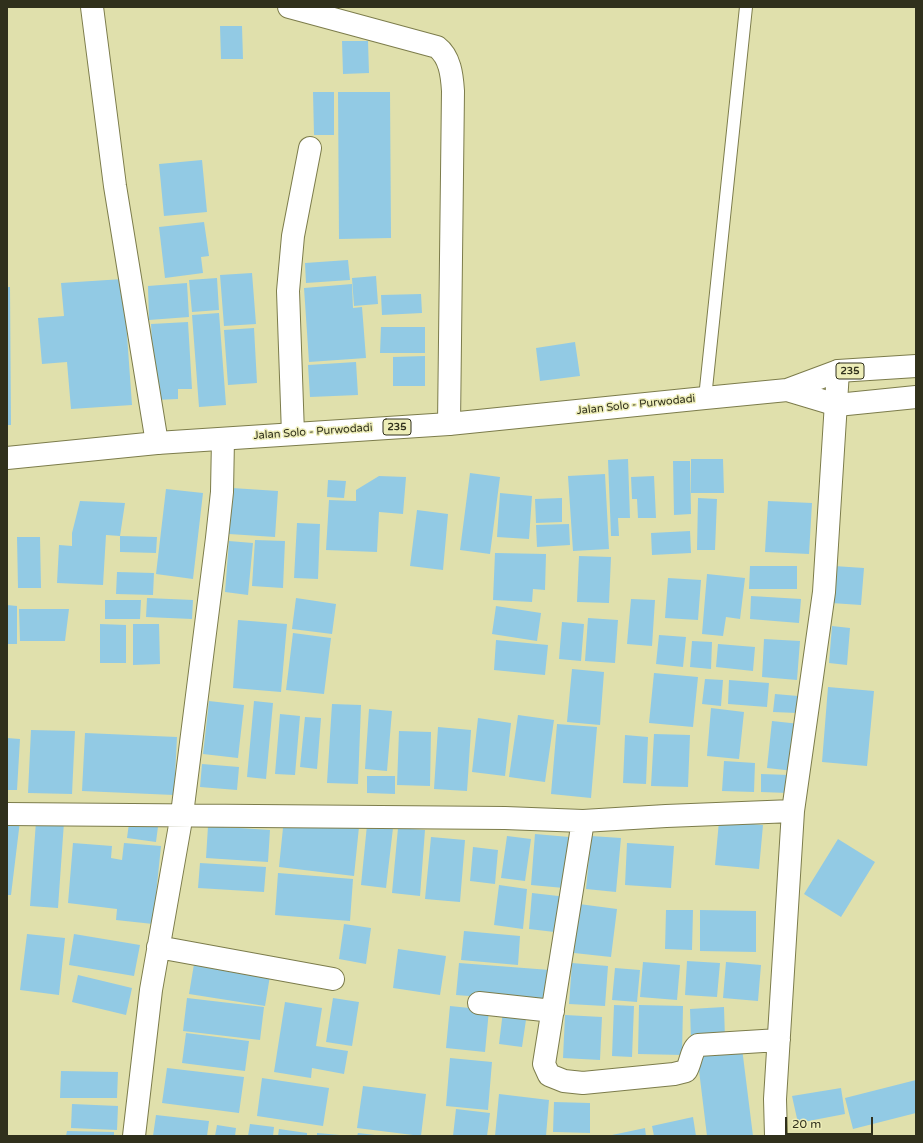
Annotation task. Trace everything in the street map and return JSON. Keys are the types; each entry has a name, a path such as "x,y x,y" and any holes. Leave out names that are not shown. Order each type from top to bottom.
{"street":[{"path":"92,7 115,186 157,443"},
{"path":"289,7 436,47 442,51 447,60 454,91 448,424"},
{"path":"293,434 288,291 293,236 310,148"},
{"name":"Jalan Solo - Purwodadi","path":"7,458 157,443 448,424 787,390 838,371 916,366"},
{"path":"776,1136 774,1113 793,811 824,592 838,371"},
{"name":"Jalan Solo - Purwodadi","path":"787,390 837,405 916,397"},
{"path":"134,1136 151,990 182,814 217,538 222,492 223,439"},
{"path":"7,814 182,814 505,818 583,821 793,811"},
{"path":"583,821 544,1064 549,1074 564,1081 583,1082 674,1074 686,1071 690,1065 693,1050 698,1045 779,1040"},
{"path":"158,947 333,979"},
{"path":"478,1003 553,1011"}],"lane":[{"path":"705,398 746,7"}],"building":[{"path":"220,26 242,26 243,59 221,59"},
{"path":"342,41 368,41 369,73 343,74"},
{"path":"313,92 334,92 334,135 314,135"},
{"path":"338,92 390,92 391,238 339,239"},
{"path":"202,160 207,212 164,216 159,164"},
{"path":"204,222 209,256 201,257 203,273 165,278 159,227"},
{"path":"348,260 350,280 306,283 305,263"},
{"path":"252,273 256,324 224,326 220,275"},
{"path":"376,276 378,304 354,306 352,278"},
{"path":"217,278 219,310 192,312 189,280"},
{"path":"123,279 132,405 71,409 67,362 42,364 38,318 64,316 61,283"},
{"path":"187,283 189,317 149,320 148,286"},
{"path":"352,284 353,308 362,307 366,358 309,362 304,288"},
{"path":"7,287 10,287 11,425 7,425"},
{"path":"421,294 422,313 382,315 381,295"},
{"path":"219,313 226,405 199,407 192,315"},
{"path":"188,322 192,389 178,389 178,399 155,400 151,324"},
{"path":"381,327 425,327 425,353 380,353"},
{"path":"254,328 257,383 228,385 224,330"},
{"path":"575,342 580,376 540,381 536,348"},
{"path":"425,356 425,386 393,386 393,357"},
{"path":"356,362 358,395 310,397 308,365"},
{"path":"628,459 630,518 618,518 619,536 611,536 608,460"},
{"path":"691,459 723,459 724,493 691,493"},
{"path":"673,461 690,461 691,514 674,515"},
{"path":"470,473 500,477 490,554 460,550"},
{"path":"605,474 609,549 573,551 568,476"},
{"path":"379,476 406,477 403,514 379,512 377,552 326,550 329,500 356,501 356,490"},
{"path":"654,476 656,518 638,518 637,499 632,499 631,477"},
{"path":"328,480 346,481 344,498 327,497"},
{"path":"232,488 278,491 275,537 229,534"},
{"path":"166,489 203,493 193,579 156,574"},
{"path":"500,493 532,496 529,539 497,537"},
{"path":"562,498 562,522 536,523 535,499"},
{"path":"698,498 717,499 715,550 697,550"},
{"path":"80,501 125,503 120,536 106,535 103,585 57,583 59,545 72,546 72,533"},
{"path":"768,501 812,503 809,554 765,552"},
{"path":"417,510 448,514 443,570 410,566"},
{"path":"297,523 320,524 318,579 294,578"},
{"path":"569,524 570,545 537,547 536,525"},
{"path":"690,531 691,553 652,555 651,533"},
{"path":"120,536 157,537 156,553 120,552"},
{"path":"17,537 40,537 41,588 18,588"},
{"path":"255,540 285,541 283,588 252,586"},
{"path":"229,541 253,543 248,595 225,592"},
{"path":"495,553 546,554 545,590 533,589 532,602 493,600"},
{"path":"579,556 611,557 609,603 577,602"},
{"path":"750,566 797,566 797,589 749,589"},
{"path":"834,566 864,568 861,605 831,603"},
{"path":"117,572 154,573 153,595 116,594"},
{"path":"707,574 745,578 740,619 726,617 723,636 702,634"},
{"path":"668,578 701,580 698,620 665,618"},
{"path":"751,596 801,599 799,623 750,619"},
{"path":"147,598 193,600 192,619 146,617"},
{"path":"296,598 336,604 332,634 292,629"},
{"path":"631,599 655,600 652,646 627,644"},
{"path":"105,600 141,600 140,619 105,619"},
{"path":"7,605 17,606 17,644 7,644"},
{"path":"496,606 541,613 537,641 492,634"},
{"path":"19,609 69,609 65,641 20,641"},
{"path":"588,618 618,620 615,663 585,661"},
{"path":"238,620 287,624 281,692 233,688"},
{"path":"562,622 584,624 581,661 559,659"},
{"path":"100,624 126,625 126,663 100,663"},
{"path":"133,624 159,624 160,664 133,665"},
{"path":"832,626 850,628 847,665 829,663"},
{"path":"293,633 331,638 324,694 286,690"},
{"path":"659,635 686,637 683,667 656,664"},
{"path":"764,639 800,641 797,680 762,677"},
{"path":"496,640 548,645 545,675 494,670"},
{"path":"692,641 712,642 711,669 690,667"},
{"path":"718,644 755,647 753,671 716,667"},
{"path":"572,669 604,672 600,725 567,722"},
{"path":"654,673 698,677 693,727 649,723"},
{"path":"705,679 723,680 721,706 702,704"},
{"path":"729,680 769,683 767,707 728,704"},
{"path":"828,687 874,691 867,766 822,762"},
{"path":"775,694 798,696 797,713 773,712"},
{"path":"209,701 244,705 238,758 203,754"},
{"path":"254,701 273,703 266,779 247,777"},
{"path":"332,704 361,705 358,784 327,783"},
{"path":"711,708 744,712 739,759 707,756"},
{"path":"369,709 392,711 387,771 365,769"},
{"path":"280,714 300,716 295,775 275,774"},
{"path":"518,715 554,720 545,782 509,777"},
{"path":"305,717 321,718 317,769 300,767"},
{"path":"478,718 511,723 505,776 472,772"},
{"path":"772,721 800,724 794,771 767,768"},
{"path":"557,724 597,727 591,798 551,794"},
{"path":"438,727 471,730 467,791 434,789"},
{"path":"31,730 75,731 72,794 28,793"},
{"path":"399,731 431,732 430,786 397,785"},
{"path":"85,733 177,737 174,795 82,791"},
{"path":"654,734 690,735 688,787 651,786"},
{"path":"625,735 648,737 646,784 623,783"},
{"path":"7,738 20,739 17,790 7,790"},
{"path":"724,761 755,763 754,792 722,791"},
{"path":"202,764 239,767 237,790 200,787"},
{"path":"761,774 789,775 788,793 761,792"},
{"path":"367,776 395,776 395,794 367,793"},
{"path":"130,816 159,819 156,842 127,838"},
{"path":"284,818 359,827 354,876 279,867"},
{"path":"7,820 20,821 11,895 7,895"},
{"path":"36,821 64,822 58,908 30,906"},
{"path":"719,821 763,825 759,869 715,865"},
{"path":"367,825 393,828 386,888 361,885"},
{"path":"208,826 270,830 268,862 206,858"},
{"path":"398,828 425,830 420,896 392,893"},
{"path":"535,834 569,837 564,888 531,885"},
{"path":"507,836 531,839 525,881 501,878"},
{"path":"591,836 621,838 616,892 586,889"},
{"path":"431,837 465,840 460,902 425,899"},
{"path":"838,839 875,862 841,917 804,894"},
{"path":"73,843 112,846 111,858 122,860 124,843 161,846 153,924 116,920 117,909 68,903"},
{"path":"627,843 674,846 671,888 625,885"},
{"path":"473,847 498,850 495,884 470,881"},
{"path":"200,863 266,867 264,892 198,888"},
{"path":"278,873 353,879 350,921 275,915"},
{"path":"499,885 527,889 523,929 494,925"},
{"path":"532,893 567,897 563,933 529,929"},
{"path":"579,904 617,909 611,957 574,953"},
{"path":"666,910 693,910 692,950 665,949"},
{"path":"700,910 756,911 756,952 700,951"},
{"path":"344,924 371,928 366,964 339,959"},
{"path":"464,931 520,936 518,965 461,960"},
{"path":"27,934 65,938 59,995 20,990"},
{"path":"74,934 140,945 134,976 69,965"},
{"path":"398,949 446,956 440,995 393,988"},
{"path":"687,961 720,963 717,997 685,995"},
{"path":"643,962 680,965 677,1000 640,997"},
{"path":"726,962 761,965 758,1001 723,998"},
{"path":"459,963 550,970 548,1002 456,995"},
{"path":"572,963 608,966 605,1006 569,1004"},
{"path":"194,964 270,976 265,1006 189,994"},
{"path":"615,968 640,970 637,1002 612,1000"},
{"path":"78,975 132,988 126,1015 72,1002"},
{"path":"187,998 264,1007 260,1040 183,1031"},
{"path":"333,998 359,1002 352,1046 326,1042"},
{"path":"285,1002 322,1008 316,1046 348,1051 344,1074 312,1068 311,1078 274,1072"},
{"path":"614,1005 634,1006 632,1057 612,1056"},
{"path":"639,1005 683,1006 682,1055 638,1054"},
{"path":"450,1006 489,1010 485,1052 446,1048"},
{"path":"724,1007 725,1039 691,1040 690,1009"},
{"path":"503,1011 527,1013 522,1047 499,1044"},
{"path":"565,1015 602,1017 600,1060 563,1058"},
{"path":"186,1033 249,1041 245,1071 182,1063"},
{"path":"742,1048 753,1136 707,1136 697,1054"},
{"path":"450,1058 492,1062 488,1110 446,1106"},
{"path":"167,1068 244,1077 239,1113 162,1103"},
{"path":"61,1071 118,1072 117,1098 60,1098"},
{"path":"262,1078 329,1088 323,1126 257,1116"},
{"path":"916,1080 916,1113 853,1129 845,1098"},
{"path":"363,1086 426,1094 421,1136 357,1128"},
{"path":"841,1088 845,1114 798,1123 792,1096"},
{"path":"499,1094 549,1100 546,1136 495,1136"},
{"path":"554,1102 590,1103 590,1133 553,1132"},
{"path":"72,1104 118,1106 117,1130 71,1128"},
{"path":"456,1109 490,1113 487,1136 453,1136"},
{"path":"156,1115 209,1121 207,1136 153,1136"},
{"path":"693,1117 696,1136 654,1136 652,1126"},
{"path":"250,1124 274,1127 273,1136 248,1136"},
{"path":"217,1125 236,1128 235,1136 215,1136"},
{"path":"645,1128 646,1136 612,1136 612,1135"},
{"path":"279,1129 307,1133 307,1136 278,1136"},
{"path":"67,1131 114,1132 114,1136 66,1136"},
{"path":"317,1133 340,1135 340,1136 317,1136"},
{"path":"358,1133 375,1135 375,1136 357,1136"}]}
